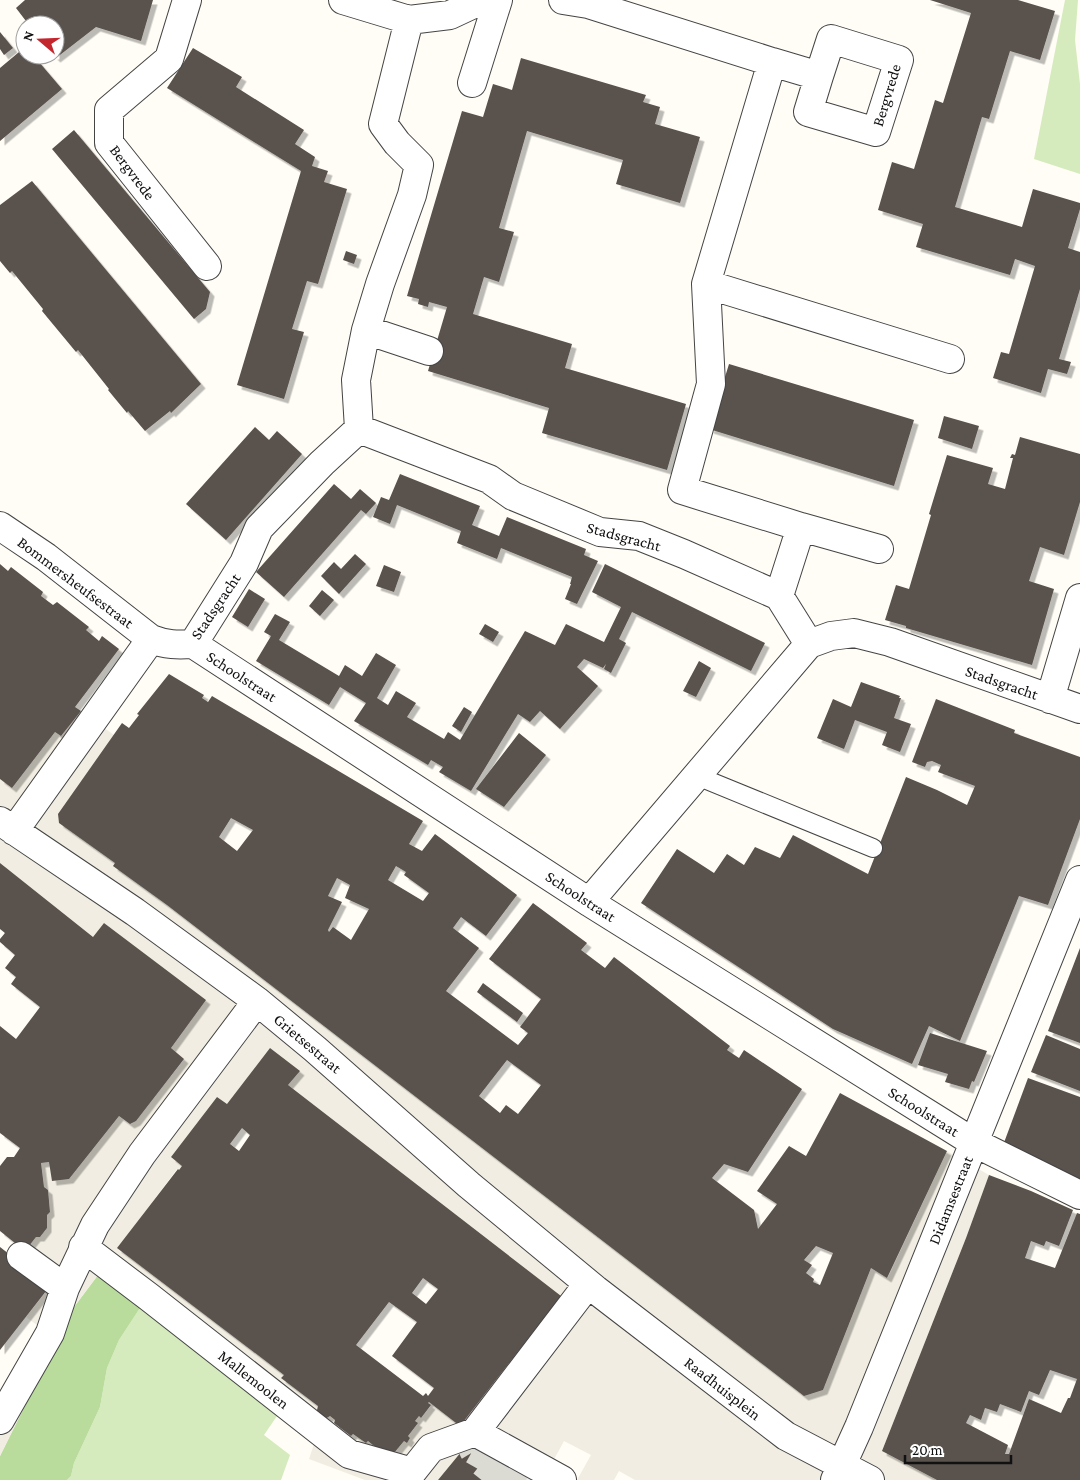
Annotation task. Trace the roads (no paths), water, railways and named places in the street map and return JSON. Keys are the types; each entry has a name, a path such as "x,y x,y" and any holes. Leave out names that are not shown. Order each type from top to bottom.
{"street":[{"name":"Bergvrede","path":"187,0 168,59 109,110 109,143 207,266"},
{"path":"343,0 409,20 450,15 482,0"},
{"path":"472,83 498,0"},
{"path":"580,1 819,76"},
{"path":"359,429 356,380 366,330 380,284 412,195 419,165 397,143 383,124 409,20"},
{"path":"772,62 706,284 711,384 682,490 880,549"},
{"path":"706,284 950,358"},
{"path":"366,330 429,351"},
{"name":"Stadsgracht","path":"151,639 163,644 193,644 244,563 259,528 322,463 359,429 489,479 513,496 600,532 639,536 779,596"},
{"name":"Bommersheufsestraat","path":"0,526 46,557 151,639"},
{"path":"589,902 809,644 779,596 801,527"},
{"path":"1050,698 1080,598"},
{"name":"Stadsgracht","path":"809,644 831,636 854,634 890,642 1080,709"},
{"path":"7,826 151,639"},
{"name":"Schoolstraat","path":"193,644 589,902 974,1142 1080,1195"},
{"name":"Grietsestraat","path":"7,826 134,912 257,1001 315,1048 469,1185 592,1287"},
{"name":"Didamsestraat","path":"839,1473 1080,880"},
{"path":"0,1420 50,1333 64,1288 95,1224 142,1154 257,1001"},
{"name":"Mallemoolen","path":"83,1247 149,1296 349,1454 412,1472 431,1448 475,1432"},
{"path":"21,1256 64,1288"},
{"path":"562,1480 475,1432 592,1287"},
{"name":"Raadhuisplein","path":"592,1287 786,1436 839,1473 870,1480"}],"lane":[{"path":"697,776 874,848"}],"tunnel":[{"path":"504,1480 479,1460 473,1450 526,1480"}]}
